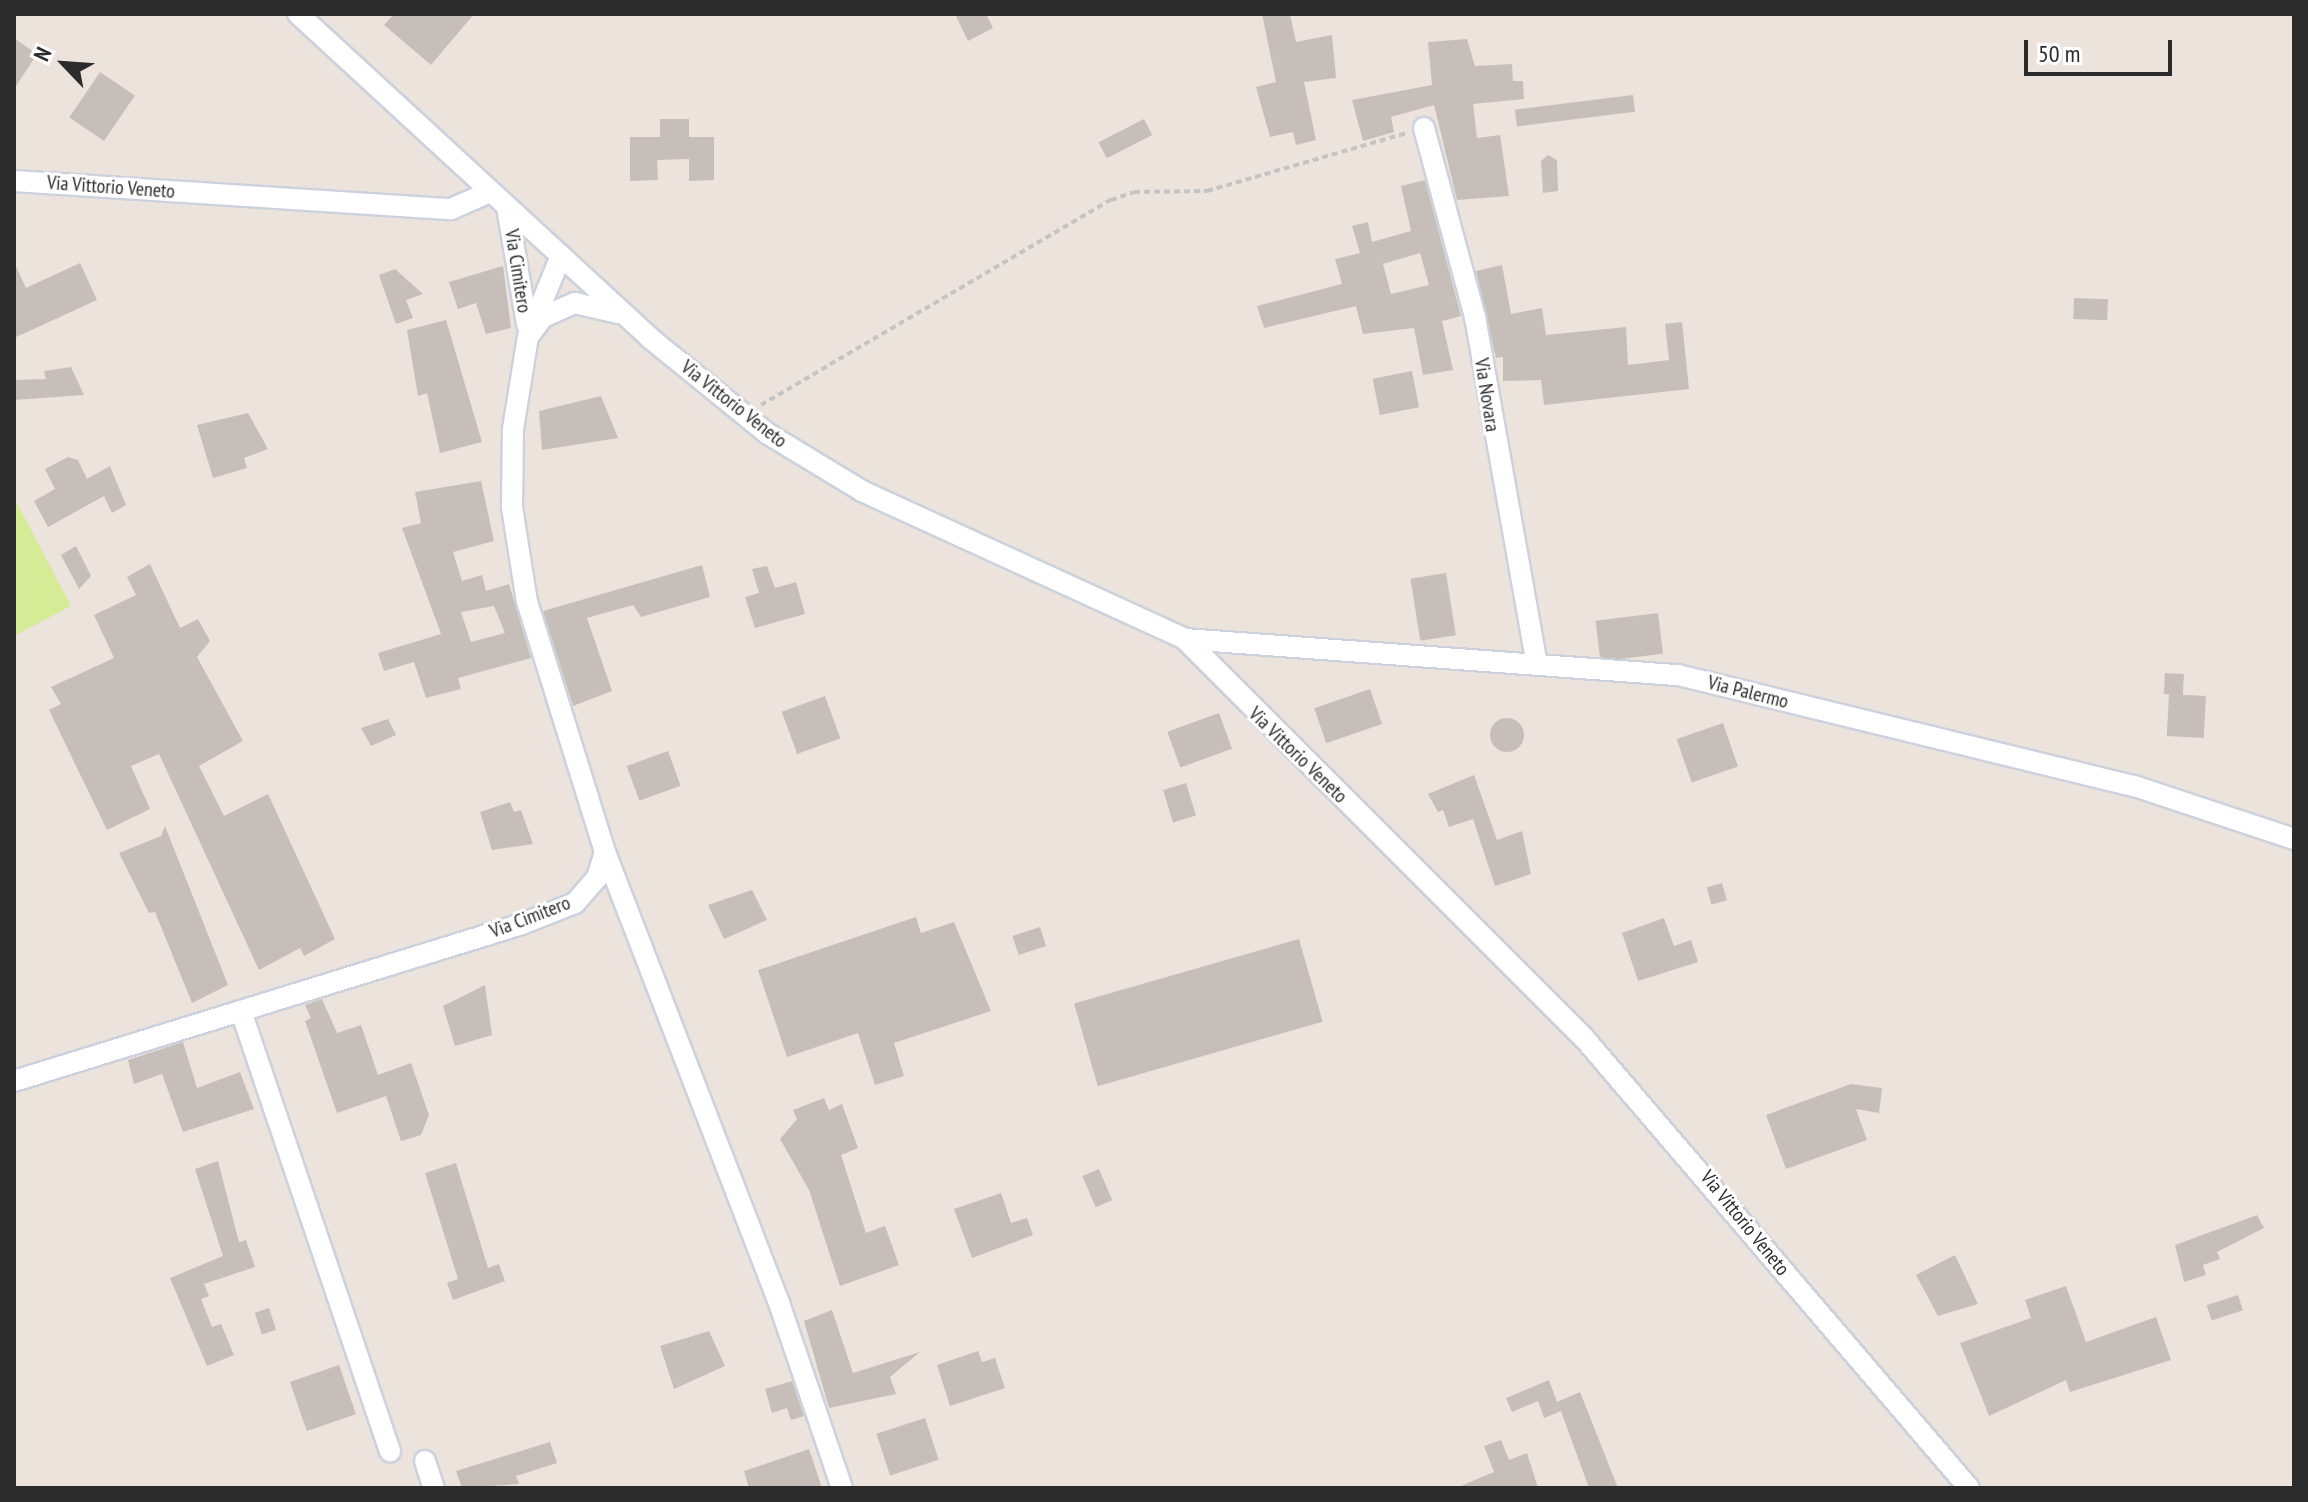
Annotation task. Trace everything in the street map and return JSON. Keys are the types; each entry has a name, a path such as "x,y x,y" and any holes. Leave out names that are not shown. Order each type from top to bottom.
{"street":[{"name":"Via Vittorio Veneto","path":"298,14 627,316 745,415 862,491 1185,639 1584,1038 1969,1488"},
{"name":"Via Novara","path":"1424,128 1475,317 1537,664"},
{"name":"Via Vittorio Veneto","path":"14,181 451,209 490,192"},
{"name":"Via Cimitero","path":"507,207 528,336"},
{"name":"Via Cimitero","path":"14,1081 575,903 597,878 605,852 519,564 513,429 528,336 561,256"},
{"path":"528,336 543,317 575,303 627,316"},
{"name":"Via Palermo","path":"1185,639 1678,675 2134,786 2294,839"},
{"path":"605,852 779,1303 842,1488"},
{"path":"241,1011 390,1452"},
{"path":"425,1461 434,1488"}],"path":[{"path":"745,415 1111,200 1134,192 1207,191 1424,128"}],"green space":[{"path":"14,497 71,606 14,636"}],"building":[{"path":"394,14 474,14 431,65 384,25"},
{"path":"955,14 986,14 993,28 968,41"},
{"path":"1262,14 1290,14 1296,42 1332,35 1336,78 1304,82 1316,140 1296,145 1293,132 1270,137 1256,87 1276,82"},
{"path":"14,38 37,54 14,89"},
{"path":"1467,39 1475,66 1512,64 1513,81 1523,81 1524,99 1473,104 1477,138 1500,135 1509,196 1457,200 1434,105 1391,117 1394,132 1363,141 1352,100 1432,85 1428,42"},
{"path":"100,72 135,95 104,141 69,118"},
{"path":"1633,95 1635,112 1517,126 1515,110"},
{"path":"660,119 689,119 689,137 714,137 714,180 689,181 689,159 657,160 658,180 630,181 630,137 660,137"},
{"path":"1144,119 1152,135 1107,158 1099,142"},
{"path":"1548,155 1557,160 1558,191 1543,193 1541,161"},
{"path":"1425,180 1461,316 1442,321 1453,370 1423,375 1414,328 1363,334 1356,306 1264,328 1257,306 1342,284 1335,259 1360,253 1352,226 1368,222 1372,242 1411,231 1401,186","holes":["1420,253 1429,285 1391,294 1383,264"]},
{"path":"14,262 26,288 80,263 97,300 14,338"},
{"path":"1502,265 1511,314 1542,308 1546,335 1626,327 1628,365 1669,360 1665,324 1682,322 1689,389 1544,405 1541,380 1503,381 1503,357 1496,358 1476,271"},
{"path":"503,266 511,328 486,334 476,303 458,309 449,282"},
{"path":"395,269 423,294 406,300 413,318 396,324 379,275"},
{"path":"2074,298 2108,299 2107,320 2073,319"},
{"path":"446,320 482,442 440,453 427,393 418,396 407,330"},
{"path":"71,367 84,395 14,400 14,380 46,379 44,371"},
{"path":"1412,371 1419,407 1380,415 1373,379"},
{"path":"601,396 618,438 542,450 539,411"},
{"path":"248,413 268,449 244,458 247,468 213,478 197,425"},
{"path":"68,457 78,460 87,479 110,466 126,505 112,513 104,496 48,527 34,501 55,489 45,469"},
{"path":"481,481 494,541 453,552 462,581 482,575 486,591 509,584 531,658 458,678 461,689 426,698 414,662 384,671 378,653 441,634 402,528 421,523 415,492","holes":["494,606 505,633 471,642 461,612"]},
{"path":"76,546 91,576 79,589 61,555"},
{"path":"150,564 180,628 198,619 210,641 197,657 243,741 199,766 224,816 268,794 335,939 304,956 300,948 259,970 159,754 131,766 150,809 107,830 49,710 61,704 51,687 114,658 94,615 136,595 127,577"},
{"path":"702,565 710,597 641,617 633,605 587,618 612,691 573,706 543,611"},
{"path":"767,566 775,588 796,582 805,614 755,628 745,597 759,593 752,569"},
{"path":"1446,573 1456,635 1420,641 1410,579"},
{"path":"1658,613 1663,654 1600,661 1595,621"},
{"path":"2165,673 2184,674 2183,695 2164,694"},
{"path":"1370,689 1382,724 1326,743 1314,708"},
{"path":"2169,694 2206,696 2204,738 2167,736"},
{"path":"825,696 840,738 797,754 782,712"},
{"path":"1219,713 1232,749 1180,768 1167,732"},
{"path":"1507,718 1519,723 1524,735 1519,747 1507,752 1495,747 1490,735 1495,723"},
{"path":"388,719 396,735 371,746 361,728"},
{"path":"1723,723 1738,766 1692,782 1677,739"},
{"path":"668,751 681,786 639,801 627,766"},
{"path":"1474,775 1497,840 1522,831 1531,874 1495,886 1473,819 1449,827 1443,810 1438,812 1428,794"},
{"path":"1186,783 1196,816 1173,823 1163,790"},
{"path":"510,802 514,812 521,810 533,844 492,850 480,812"},
{"path":"165,826 228,985 192,1003 155,912 149,913 119,853 161,836"},
{"path":"1722,883 1727,900 1712,905 1707,887"},
{"path":"752,890 767,920 724,939 708,905"},
{"path":"916,917 921,933 954,922 991,1011 894,1043 904,1076 875,1085 858,1033 787,1057 758,970"},
{"path":"1664,918 1674,946 1691,940 1698,962 1638,981 1622,933"},
{"path":"1040,927 1046,946 1019,955 1012,936"},
{"path":"1299,939 1323,1022 1098,1086 1074,1003"},
{"path":"485,985 492,1035 455,1046 443,1006"},
{"path":"322,999 337,1033 361,1025 378,1075 411,1063 429,1115 421,1135 401,1141 386,1096 337,1113 305,1021 311,1018 305,1005"},
{"path":"183,1042 197,1088 240,1072 254,1109 183,1132 162,1074 134,1084 128,1060"},
{"path":"1851,1084 1882,1088 1879,1113 1856,1109 1867,1140 1786,1169 1766,1115"},
{"path":"824,1098 829,1110 842,1104 858,1148 841,1155 866,1233 885,1226 899,1265 840,1286 809,1190 780,1139 797,1119 793,1110"},
{"path":"218,1161 239,1242 246,1240 255,1267 204,1284 209,1296 201,1299 212,1327 221,1324 234,1355 207,1366 170,1278 223,1256 195,1169"},
{"path":"456,1163 488,1268 499,1264 505,1281 453,1300 447,1283 458,1279 425,1173"},
{"path":"1099,1169 1112,1200 1096,1207 1082,1176"},
{"path":"1001,1193 1011,1223 1027,1218 1033,1235 972,1258 954,1209"},
{"path":"2257,1215 2264,1228 2217,1252 2220,1259 2203,1265 2206,1275 2184,1282 2175,1245"},
{"path":"1955,1255 1978,1304 1938,1316 1916,1275"},
{"path":"2066,1286 2086,1342 2156,1317 2171,1360 2070,1392 2066,1380 1989,1416 1960,1343 2031,1318 2025,1300"},
{"path":"2238,1295 2243,1310 2212,1320 2207,1305"},
{"path":"269,1308 276,1330 262,1335 255,1313"},
{"path":"832,1310 853,1373 920,1352 890,1377 896,1394 829,1408 804,1321"},
{"path":"709,1331 725,1366 674,1389 660,1346"},
{"path":"978,1351 982,1362 995,1358 1005,1388 950,1406 937,1365"},
{"path":"339,1365 356,1414 307,1431 290,1382"},
{"path":"1549,1380 1557,1402 1580,1392 1618,1488 1589,1488 1561,1411 1544,1418 1538,1401 1512,1412 1506,1398"},
{"path":"792,1381 804,1416 791,1420 787,1408 772,1413 765,1389"},
{"path":"925,1418 939,1460 890,1476 876,1434"},
{"path":"1501,1440 1509,1460 1527,1453 1538,1488 1456,1488 1494,1472 1484,1446"},
{"path":"550,1442 557,1463 516,1476 519,1484 462,1488 456,1471"},
{"path":"809,1449 822,1488 749,1488 744,1471"}]}
